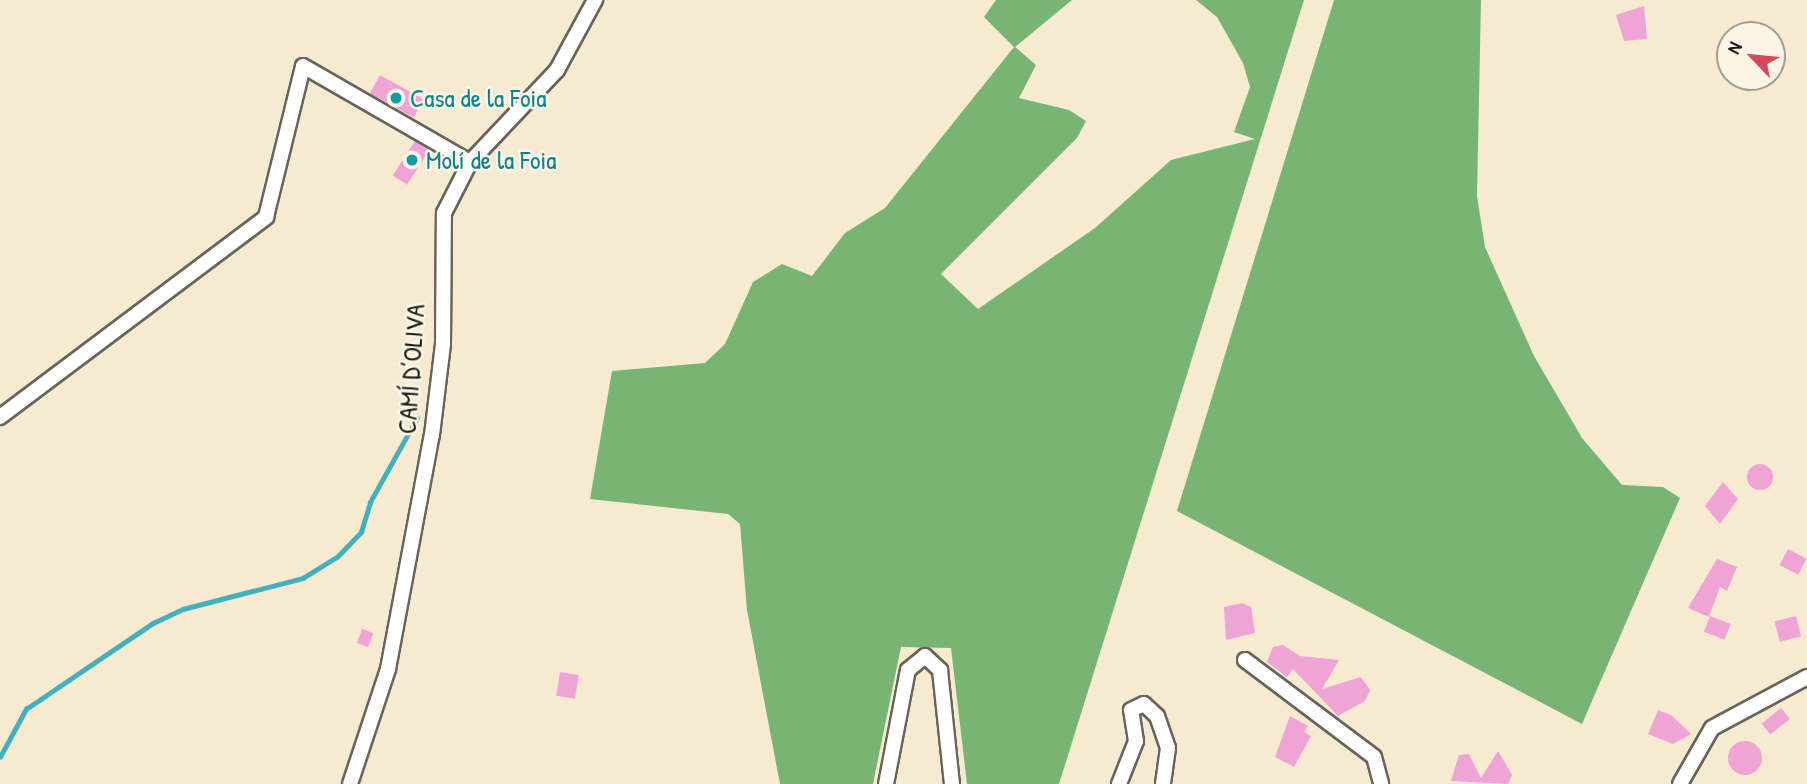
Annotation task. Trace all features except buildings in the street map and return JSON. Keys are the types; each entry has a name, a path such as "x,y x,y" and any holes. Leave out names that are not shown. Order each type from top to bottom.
{"street":[{"name":"CAMÍ D’OLIVA","path":"349,784 388,669 432,435 443,344 439,234 450,194 470,162 557,71 595,0"},
{"path":"0,417 266,217 303,66 470,162"},
{"path":"886,784 908,670 925,656 940,670 952,784"},
{"path":"1245,660 1374,758 1381,784"},
{"path":"1680,784 1712,728 1807,677"},
{"path":"1119,784 1136,741 1131,709 1144,704 1157,716 1168,748 1163,784"}],"green space":[{"path":"996,0 1072,0 1015,47 1036,65 1019,98 1069,110 1086,121 1077,138 941,274 978,309 1095,228 1171,160 1255,139 1234,132 1250,87 1243,63 1217,17 1196,0 1304,0 1059,784 967,784 951,648 901,647 873,784 780,784 747,610 740,524 728,514 590,499 612,371 705,363 725,344 753,282 782,264 812,276 845,233 885,208 1014,47 984,17"},
{"path":"1334,0 1481,0 1477,196 1485,247 1534,356 1582,438 1622,485 1663,487 1680,498 1582,724 1177,511"}],"waterway":[{"path":"0,757 26,709 153,623 183,609 303,578 337,557 361,532 370,502 417,418"}],"place":[{"name":"Casa de la Foia","path":"396,98"},
{"name":"Molí de la Foia","path":"412,160"}]}
